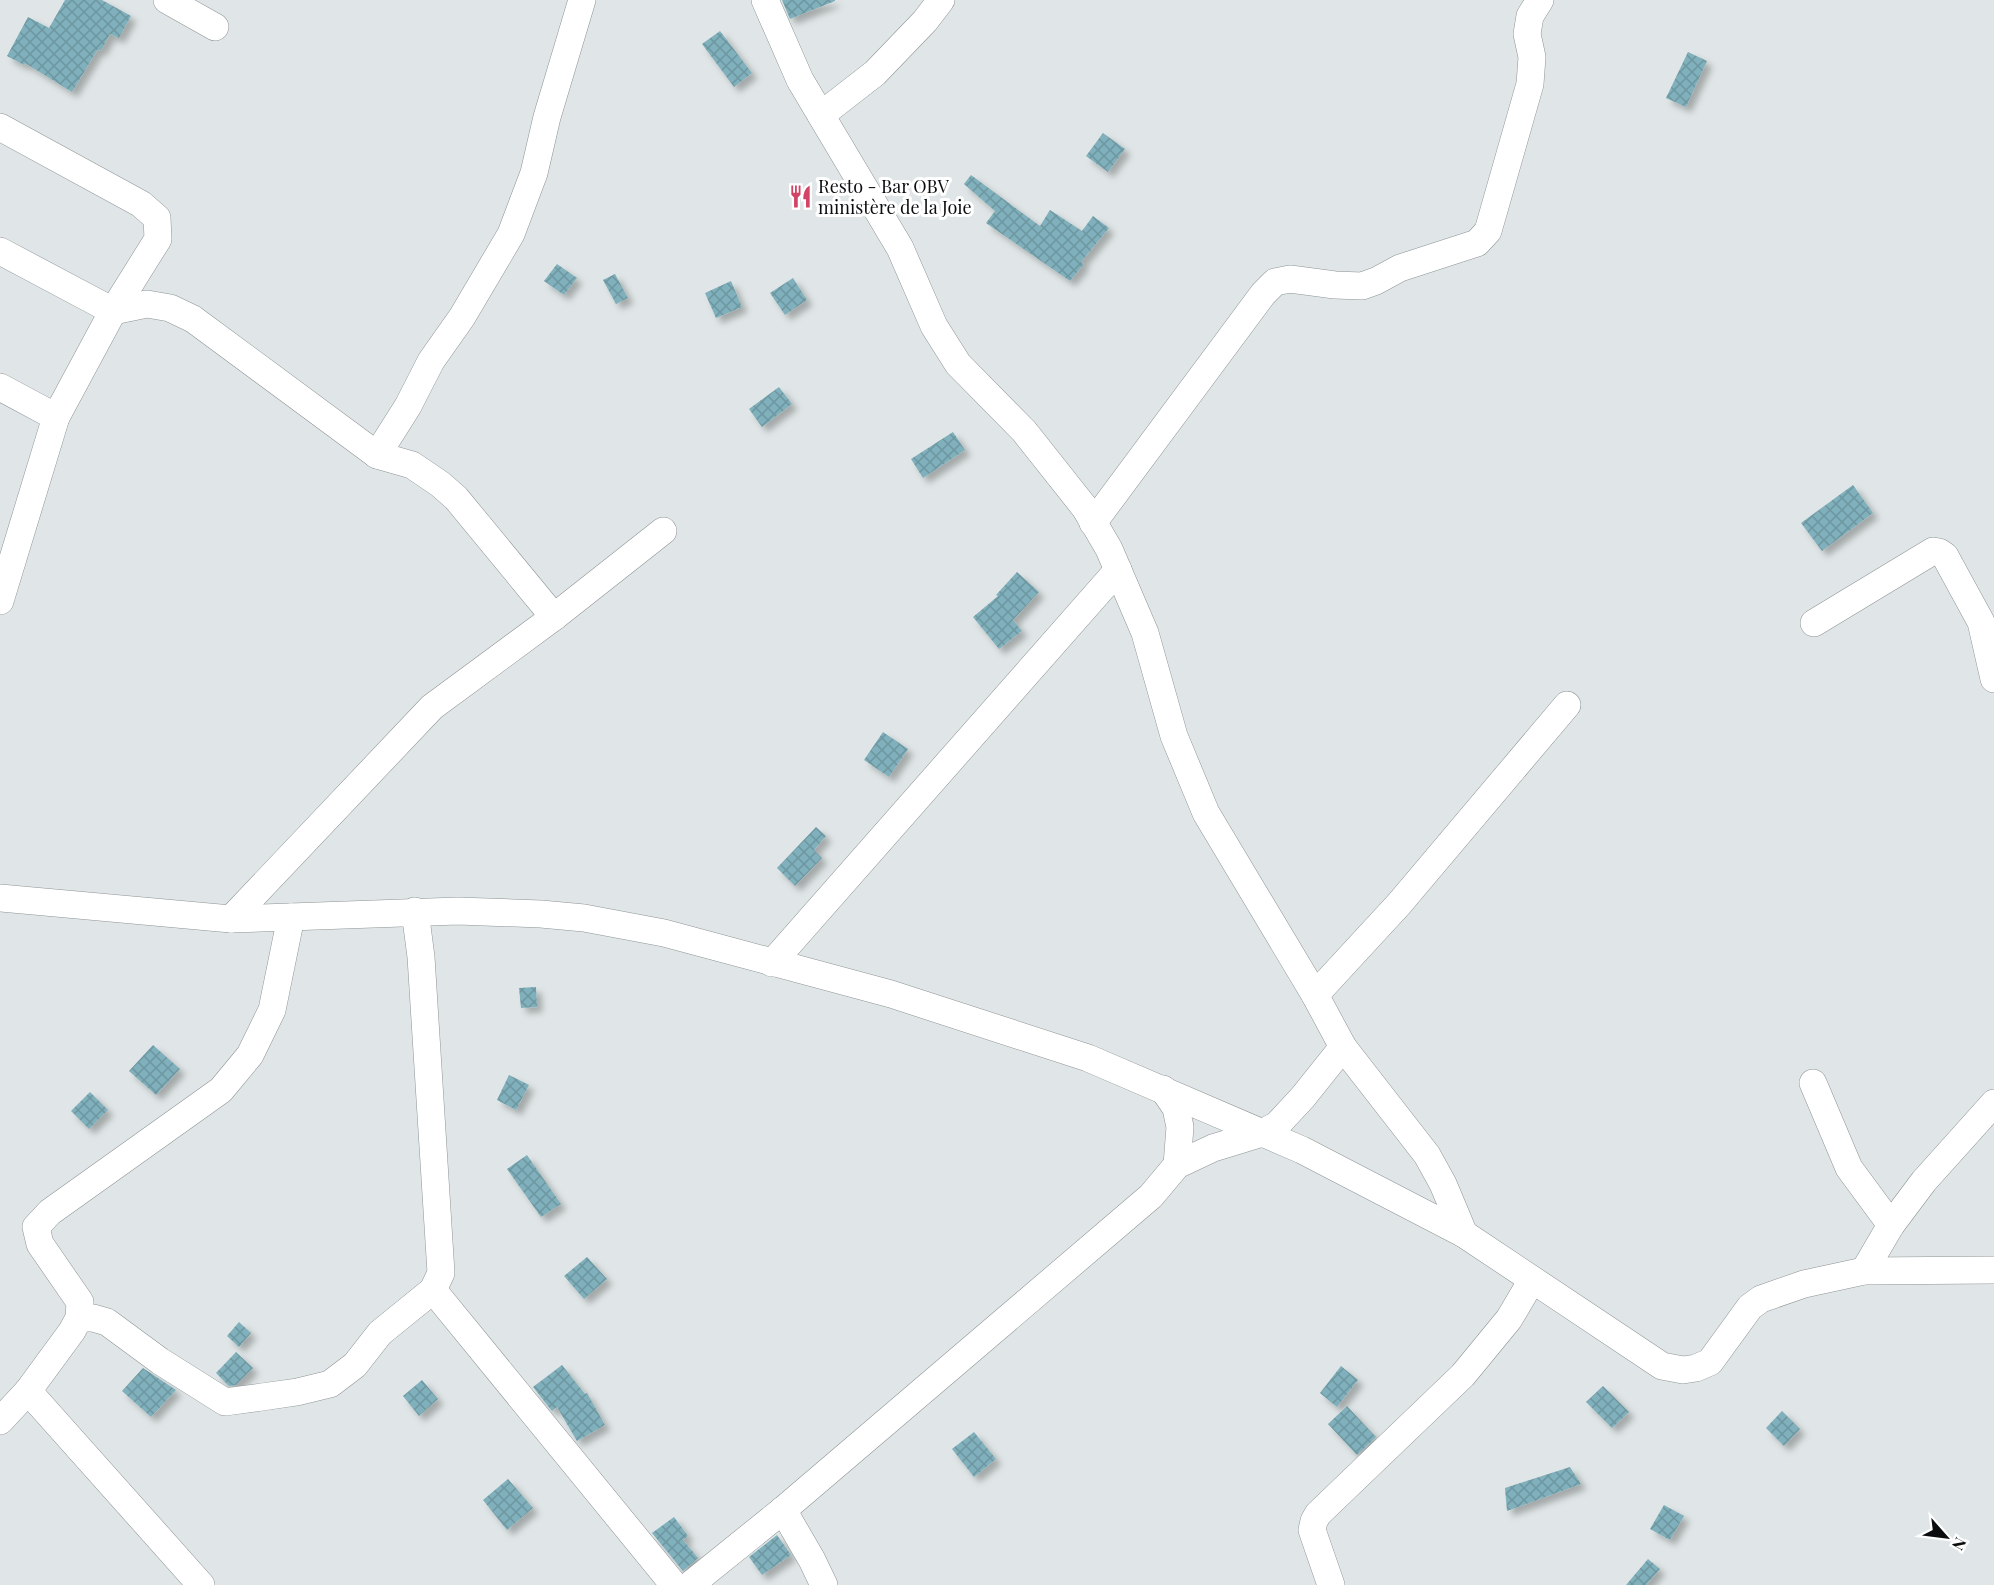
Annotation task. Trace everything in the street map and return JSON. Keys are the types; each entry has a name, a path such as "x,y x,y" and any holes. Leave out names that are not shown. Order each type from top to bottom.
{"street":[{"path":"166,0 215,27"},
{"path":"377,455 408,406 431,361 462,316 511,234 534,173 547,117 582,0"},
{"path":"765,0 800,80 900,248 934,326 958,364 1024,431 1085,508 1109,549 1145,633 1174,736 1206,813 1315,994 1343,1047 1427,1155 1443,1184 1464,1234"},
{"path":"821,115 875,73 919,11 941,0"},
{"path":"1093,523 1263,294 1275,282 1290,279 1362,286 1400,268 1477,243 1488,231 1530,84 1532,57 1527,34 1530,16 1540,0"},
{"path":"0,127 141,204 157,218 158,239 113,311 56,417 0,601"},
{"path":"0,251 113,311 147,304 170,308 193,319 377,455 412,465 440,484 456,498 555,616"},
{"path":"0,387 56,417"},
{"path":"231,919 432,707 555,616 663,531"},
{"path":"1814,624 1933,551 1939,552 1945,556 1981,622 1994,680"},
{"path":"772,963 1118,570"},
{"path":"1315,994 1399,904 1567,705"},
{"path":"0,898 231,919 458,910 585,918 664,933 891,994 1088,1058 1302,1150 1464,1234 1662,1366 1683,1370 1710,1362 1750,1308 1761,1299 1804,1284 1864,1271 1994,1270"},
{"path":"79,1318 93,1318 107,1322 160,1361 225,1402 297,1392 330,1384 355,1365 380,1333 433,1290 441,1273 421,957 415,911"},
{"path":"0,1421 28,1390 72,1331 79,1318 80,1302 40,1244 36,1227 50,1212 221,1090 250,1055 272,1010 291,917"},
{"path":"690,1585 783,1510 1151,1196 1177,1166 1214,1148 1262,1133 1277,1125 1343,1047"},
{"path":"1813,1083 1849,1168 1891,1224"},
{"path":"1163,1089 1176,1108 1180,1127 1177,1166"},
{"path":"1864,1271 1891,1224 1924,1181 1994,1102"},
{"path":"1331,1585 1312,1530 1318,1514 1463,1375 1509,1319 1532,1280"},
{"path":"433,1290 674,1585"},
{"path":"28,1390 201,1585"},
{"path":"783,1510 824,1585"}],"building":[{"path":"65,0 102,0 131,16 119,38 110,34 101,51 98,49 72,92 25,63 24,65 7,56 28,17 49,28"},
{"path":"782,0 835,0 835,1 790,19"},
{"path":"720,31 752,73 734,87 702,44"},
{"path":"1688,52 1707,61 1686,107 1666,98"},
{"path":"1103,133 1125,149 1108,172 1086,156"},
{"path":"971,175 1040,226 1050,210 1082,231 1093,216 1109,228 1081,262 1084,264 1070,281 986,223 995,211 964,184"},
{"path":"557,264 577,278 564,295 544,281"},
{"path":"615,274 628,298 616,304 603,280"},
{"path":"793,278 807,300 785,315 770,293"},
{"path":"731,281 742,307 716,318 705,293"},
{"path":"779,387 792,404 762,427 749,409"},
{"path":"953,432 965,450 923,478 911,459"},
{"path":"1853,485 1873,513 1822,551 1801,523"},
{"path":"1017,572 1039,592 1013,620 1022,631 999,649 973,617 998,596 996,595"},
{"path":"883,732 908,749 889,777 864,760"},
{"path":"816,827 826,836 814,850 822,858 795,886 777,868"},
{"path":"536,987 537,1007 521,1008 519,988"},
{"path":"153,1045 180,1069 156,1095 129,1071"},
{"path":"509,1075 529,1085 516,1110 497,1100"},
{"path":"90,1092 108,1110 89,1129 71,1111"},
{"path":"527,1155 561,1204 541,1217 507,1169"},
{"path":"587,1257 607,1279 584,1299 564,1276"},
{"path":"239,1322 251,1333 239,1347 227,1336"},
{"path":"236,1352 253,1368 236,1385 229,1386 216,1373"},
{"path":"562,1365 585,1394 587,1393 605,1425 577,1441 557,1407 552,1411 533,1387"},
{"path":"1341,1366 1358,1380 1337,1407 1320,1393"},
{"path":"143,1368 176,1390 151,1417 122,1391"},
{"path":"422,1380 438,1399 419,1416 403,1396"},
{"path":"1603,1386 1629,1412 1612,1428 1586,1402"},
{"path":"1347,1406 1376,1437 1357,1455 1328,1424"},
{"path":"1782,1411 1800,1429 1784,1446 1766,1428"},
{"path":"974,1432 996,1459 974,1477 952,1449"},
{"path":"1570,1467 1581,1484 1507,1511 1505,1488"},
{"path":"508,1479 533,1508 507,1530 483,1500"},
{"path":"1664,1505 1684,1516 1670,1540 1650,1529"},
{"path":"674,1517 688,1536 683,1540 698,1558 683,1571 652,1533"},
{"path":"777,1535 791,1555 762,1575 749,1557"},
{"path":"1648,1559 1660,1569 1646,1585 1626,1585"}],"place":[{"name":"Resto - Bar OBV ministère de la Joie","path":"800,196"}]}
